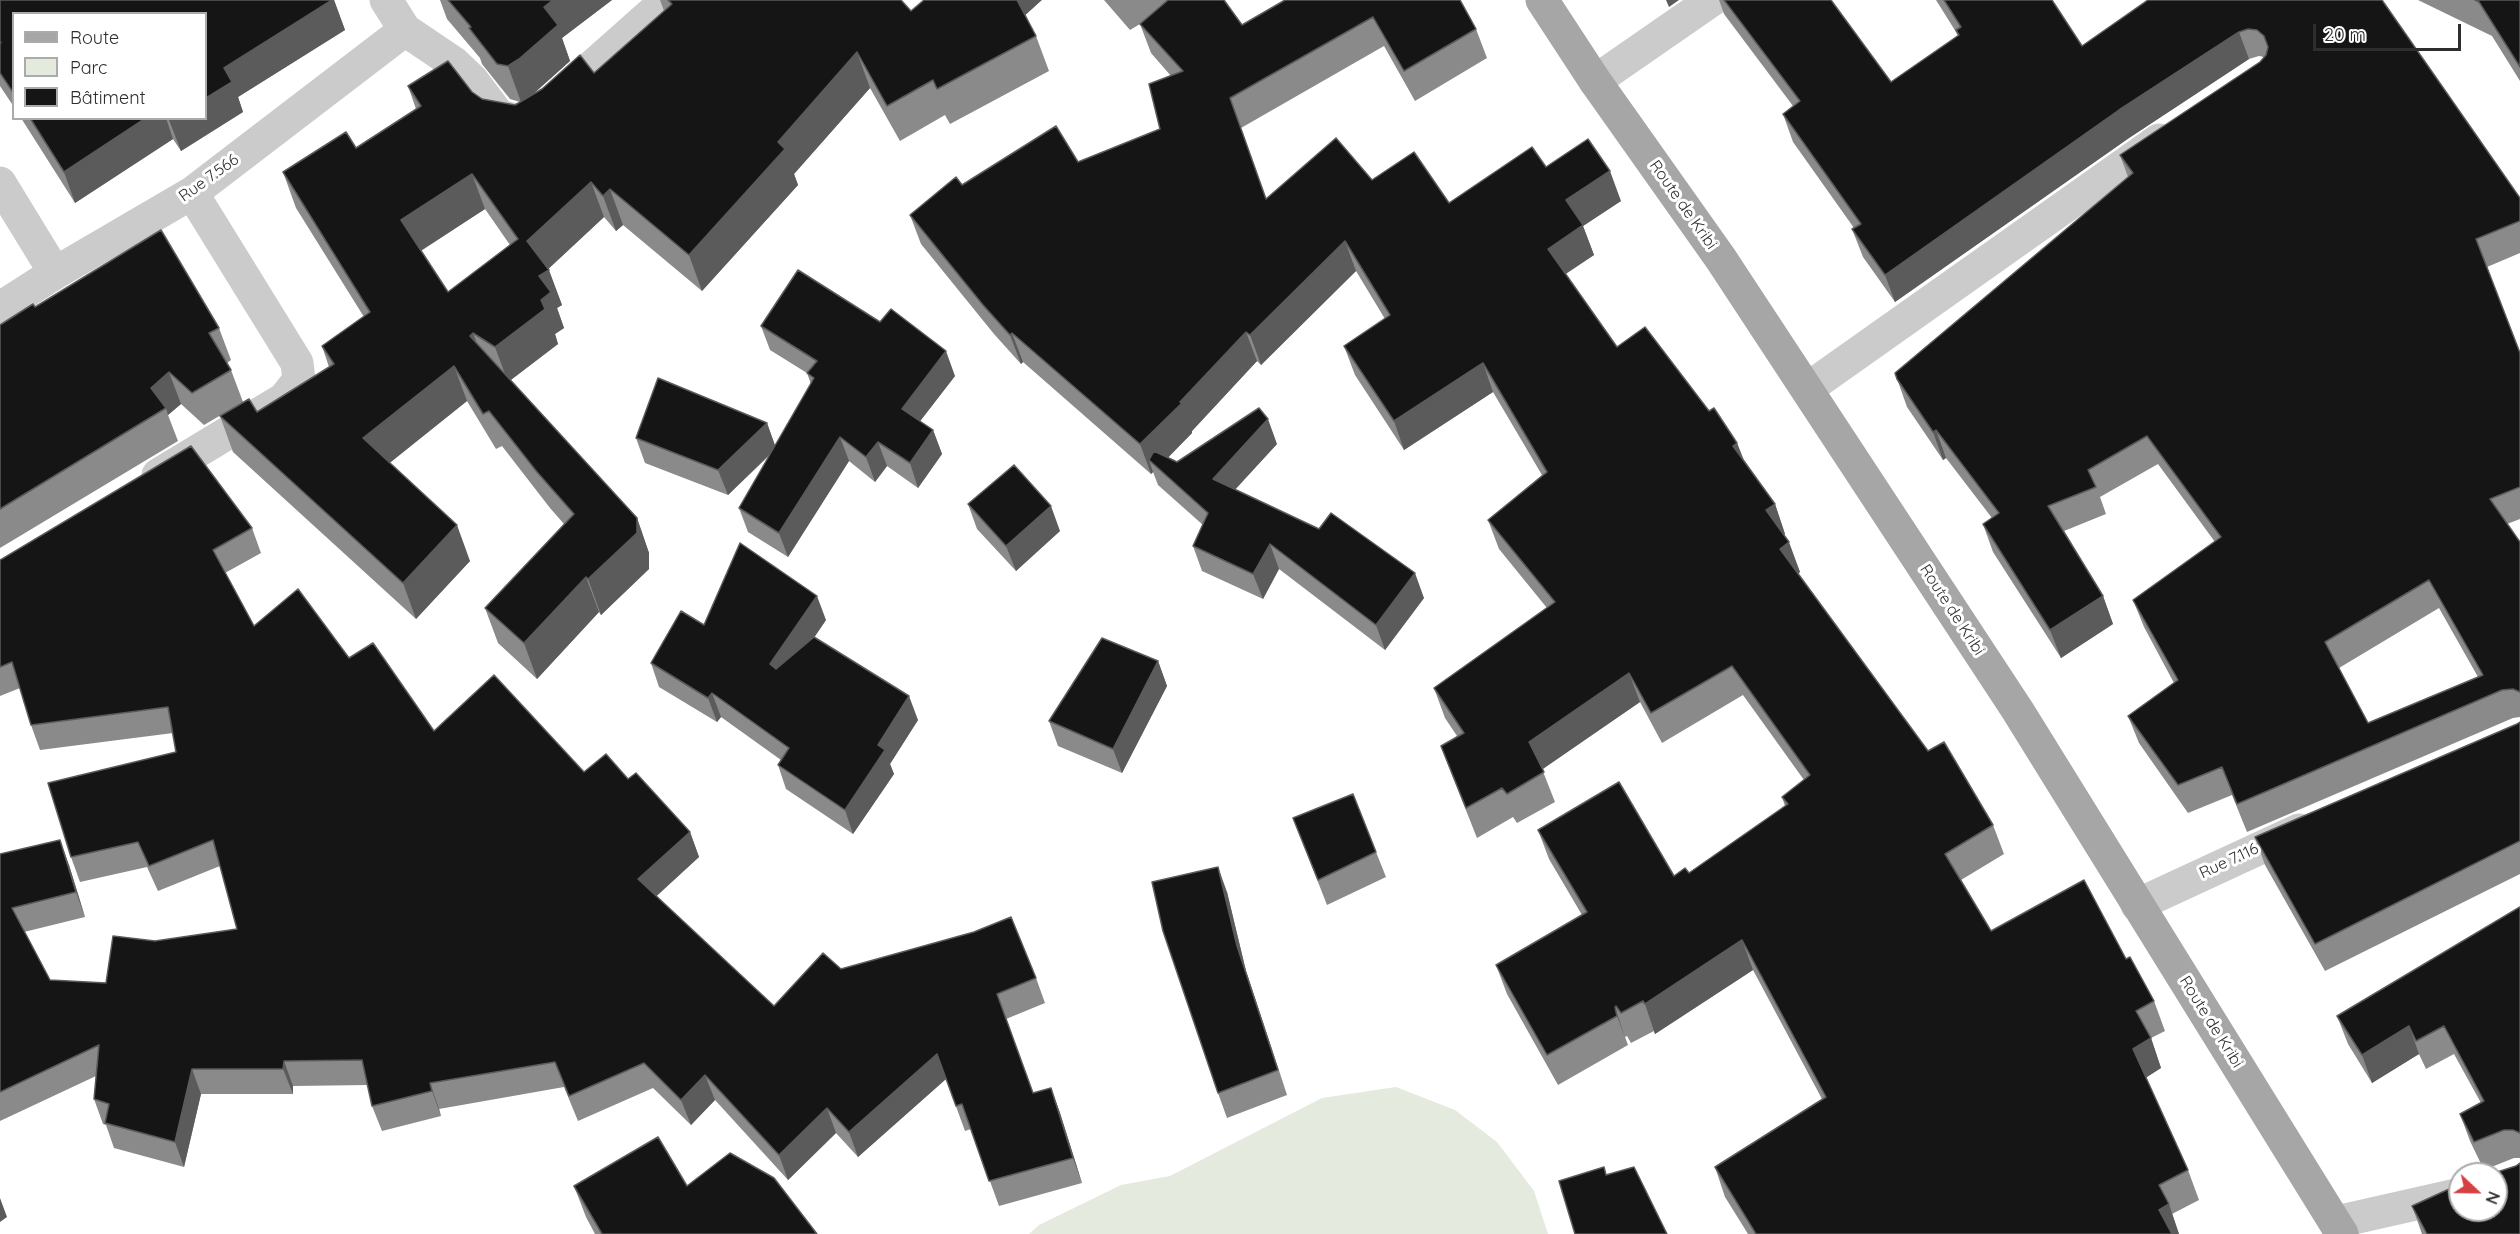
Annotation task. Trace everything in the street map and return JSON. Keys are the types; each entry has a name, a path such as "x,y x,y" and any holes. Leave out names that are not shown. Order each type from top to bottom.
{"main road":[{"name":"Route de Kribi","path":"1542,0 1595,81 1721,259 2018,711 2339,1228"}],"street":[{"path":"386,0 405,30 454,63 472,80 499,116 524,122 543,110 667,0"},
{"path":"1595,81 1712,0"},
{"name":"Rue 7.566","path":"0,308 192,193 405,30"},
{"path":"1807,389 2180,127"},
{"path":"0,183 55,273"},
{"path":"133,490 284,399 298,380 297,363 192,193"},
{"name":"Rue 7.116","path":"2138,904 2323,819"},
{"path":"2339,1228 2448,1197"}],"green space":[{"path":"1396,1087 1455,1110 1497,1142 1534,1191 1548,1234 1029,1234 1039,1225 1121,1185 1170,1176 1322,1098"}],"building":[{"path":"0,0 332,0 224,68 232,82 207,97 207,12 12,12 12,91 0,73"},
{"path":"448,0 553,0 544,7 558,25 519,59 508,66 497,64 469,28 471,27"},
{"path":"668,0 901,0 911,11 924,0 1017,0 1036,36 937,89 933,80 887,106 857,52 778,142 785,149 689,255 610,189 603,196 591,182 527,241 549,270 539,276 551,292 541,300 545,309 495,347 473,333 470,336 637,518 637,533 588,579 586,577 524,643 485,608 574,514 537,472 489,411 483,414 454,366 363,438 457,525 403,583 220,416 249,399 257,412 334,364 322,346 370,312 283,172 346,132 356,148 421,106 408,86 448,61 472,92 482,99 515,105 542,89 580,55 594,73 672,4","holes":["472,174 518,239 448,292 401,220"]},
{"path":"1168,0 1224,0 1242,25 1285,0 1460,0 1476,29 1404,71 1373,17 1230,98 1266,199 1336,138 1372,180 1414,152 1449,203 1532,147 1546,167 1588,139 1610,171 1566,200 1583,225 1548,249 1617,347 1645,327 1709,411 1714,408 1737,443 1733,446 1775,504 1766,510 1789,542 1780,549 1928,751 1944,742 1993,825 1945,854 1991,931 2084,880 2126,959 2130,957 2154,1001 2136,1011 2151,1038 2133,1049 2188,1170 2159,1185 2169,1204 2159,1210 2172,1234 1756,1234 1715,1167 1826,1097 1742,940 1645,1004 1643,1001 1621,1013 1616,1006 1617,1016 1547,1055 1496,965 1587,912 1538,830 1619,782 1674,876 1685,868 1689,873 1788,804 1782,797 1810,775 1732,666 1651,713 1629,673 1529,742 1544,772 1507,794 1502,788 1466,808 1441,746 1464,733 1434,688 1555,602 1488,520 1547,472 1483,363 1394,421 1344,346 1390,315 1345,241 1250,335 1246,332 1180,402 1182,403 1140,444 1012,333 1010,335 983,305 910,215 956,177 962,185 1056,126 1078,162 1160,129 1149,84 1183,71 1140,24"},
{"path":"1724,0 1831,0 1891,82 1959,35 1956,30 1961,27 1944,0 2052,0 2082,46 2148,0 2382,0 2520,198 2520,221 2476,239 2520,353 2520,487 2490,499 2520,542 2520,692 2513,689 2502,690 2237,804 2222,767 2178,785 2128,716 2178,680 2133,600 2221,537 2147,436 2088,470 2096,487 2048,506 2103,596 2050,630 1983,524 1999,513 1936,430 1933,432 1897,379 1895,373 2133,173 2120,155 2260,62 2266,55 2268,47 2264,36 2257,30 2248,29 2239,32 2119,110 1885,275 1852,229 1861,224 1783,114 1800,101","holes":["2429,580 2483,675 2368,723 2325,642"]},
{"path":"2475,0 2520,0 2520,67 2479,2"},
{"path":"31,120 143,120 64,172"},
{"path":"161,230 219,328 209,333 231,370 192,393 169,372 151,388 166,408 0,509 0,325 33,304 35,307"},
{"path":"798,270 880,322 891,309 946,351 902,409 933,430 910,463 878,442 866,457 840,437 779,533 739,508 814,378 807,373 817,361 761,326"},
{"path":"658,378 767,423 718,470 636,438"},
{"path":"1259,408 1268,419 1213,479 1319,529 1331,513 1415,573 1376,625 1270,544 1253,574 1193,546 1208,513 1149,460 1154,451 1177,462"},
{"path":"191,446 252,528 213,550 254,626 298,589 349,658 373,643 434,731 494,675 584,772 606,754 628,779 636,773 690,832 638,879 774,1006 823,953 841,969 974,932 1011,917 1036,978 997,994 1033,1093 1051,1088 1073,1158 989,1181 962,1104 956,1106 937,1054 849,1132 827,1108 779,1155 705,1075 681,1100 644,1063 569,1096 555,1062 430,1083 432,1091 372,1106 362,1060 284,1061 283,1069 192,1069 175,1142 105,1123 109,1104 94,1099 99,1045 0,1092 0,854 60,840 76,892 12,908 50,980 106,983 113,936 155,941 237,929 213,840 149,866 138,842 71,857 48,783 176,752 168,707 31,725 12,662 0,667 0,560"},
{"path":"1014,465 1051,506 1006,546 968,504"},
{"path":"740,543 817,596 770,664 776,669 814,637 909,696 878,745 885,750 845,810 778,765 789,748 712,693 708,698 651,663 681,611 704,625"},
{"path":"1102,638 1158,661 1113,749 1049,721"},
{"path":"2520,722 2520,841 2315,944 2255,837"},
{"path":"1353,794 1376,852 1318,880 1293,818"},
{"path":"1218,867 1237,946 1278,1070 1218,1093 1163,931 1152,882"},
{"path":"2520,907 2520,1133 2504,1130 2474,1142 2460,1114 2484,1101 2444,1026 2416,1041 2409,1026 2362,1055 2337,1016"},
{"path":"658,1137 687,1186 730,1153 774,1178 817,1234 602,1234 574,1186"},
{"path":"2520,1163 2520,1234 2427,1234 2412,1206 2448,1190 2448,1222 2508,1222 2508,1169"},
{"path":"1604,1167 1606,1175 1634,1167 1667,1234 1575,1234 1559,1181"}]}
